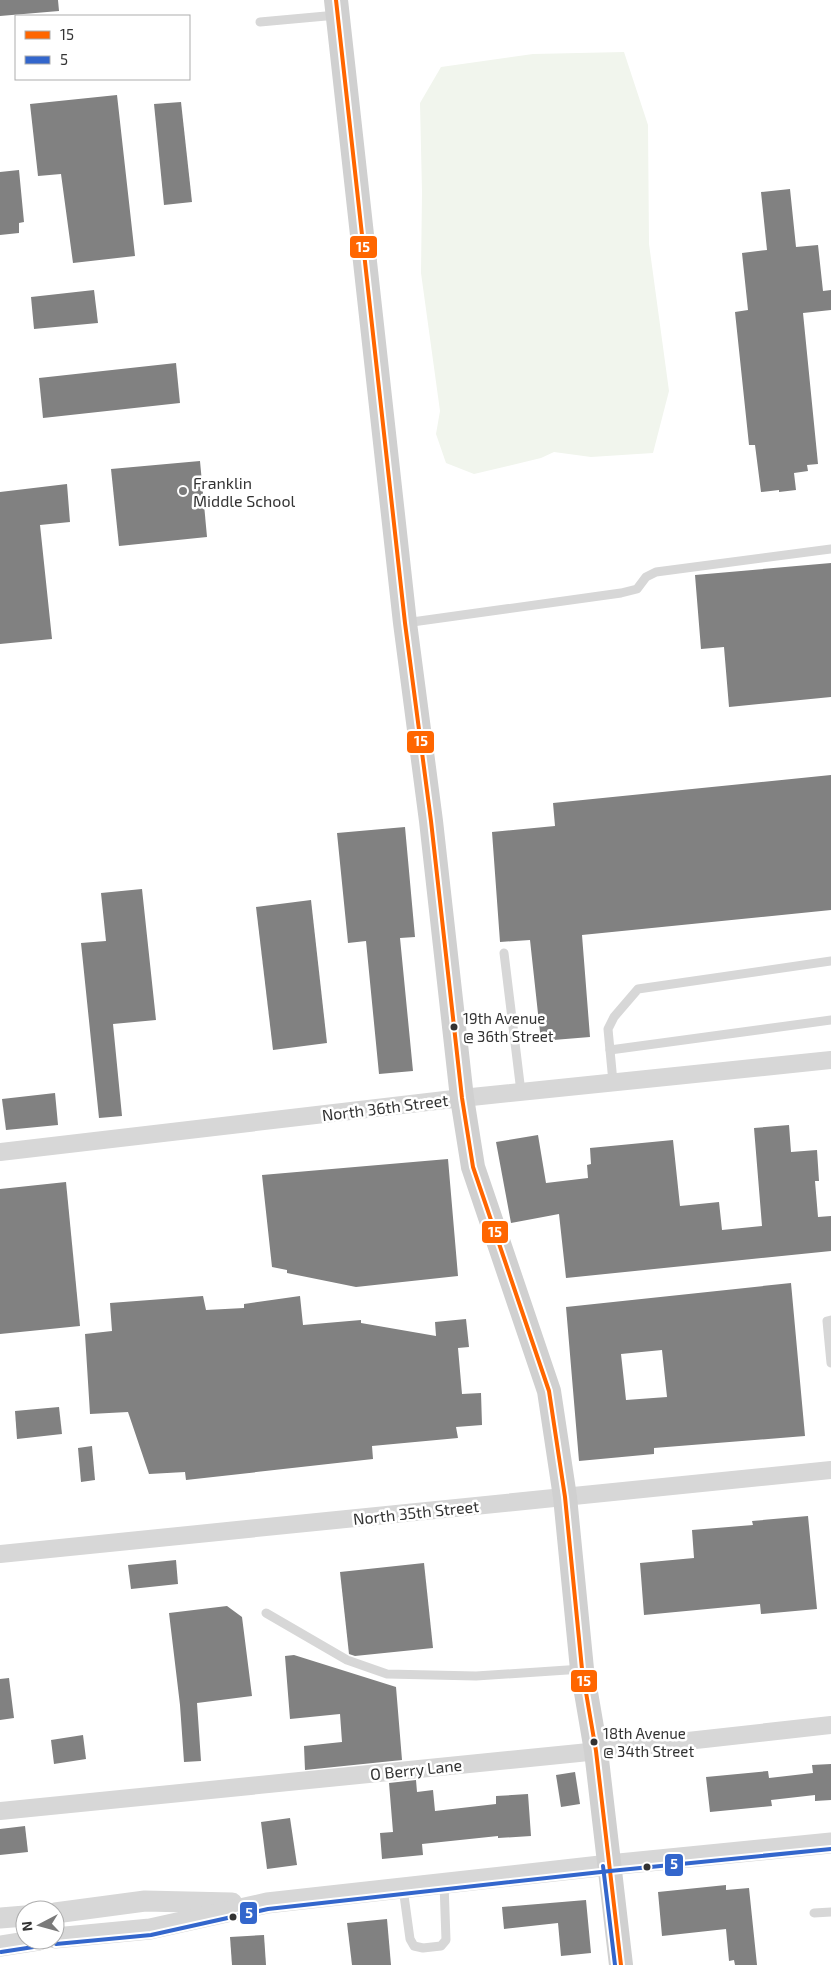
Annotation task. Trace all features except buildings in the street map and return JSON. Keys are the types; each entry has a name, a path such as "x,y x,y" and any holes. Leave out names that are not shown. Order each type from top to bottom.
{"main road":[{"path":"336,8 462,1098 473,1167 549,1391 565,1498 582,1669 596,1751 621,1965"}],"street":[{"name":"North 36th Street","path":"0,1152 462,1098 831,1060"},
{"name":"North 35th Street","path":"0,1554 831,1470"},
{"name":"O Berry Lane","path":"0,1811 596,1751 831,1725"},
{"path":"65,1937 150,1929 267,1903 609,1865 831,1844"},
{"path":"65,1911 145,1901 267,1903"},
{"path":"0,1918 15,1917"},
{"path":"0,1946 15,1944"}],"lane":[{"path":"260,22 336,8"},
{"path":"406,623 621,593 638,588 646,578 656,572 831,549"},
{"path":"504,953 521,1092"},
{"path":"613,1082 608,1029 614,1018 638,989 831,961"},
{"path":"610,1050 831,1020"},
{"path":"831,1320 828,1321 831,1363"},
{"path":"266,1613 347,1660 387,1674 476,1676 582,1669"},
{"path":"403,1888 410,1939 414,1946 423,1948 441,1946 446,1940 447,1930 444,1883"},
{"path":"814,1913 831,1912"}],"shaded area":[{"path":"624,52 648,125 649,244 669,391 653,453 591,457 554,452 541,458 474,474 446,463 436,434 440,411 421,273 420,103 441,67 533,54"}],"transit line":[{"name":"15","path":"336,0 405,623 431,821 462,1098 473,1167 549,1391 565,1497 582,1669 596,1751 621,1965"},
{"name":"5","path":"65,1943 151,1935 268,1909 610,1871 831,1849"},
{"name":"5","path":"603,1866 615,1965"},
{"name":"5","path":"1,1952 15,1950"}],"place":[{"name":"Franklin Middle School","path":"183,491"},
{"name":"19th Avenue @ 36th Street","path":"454,1027"},
{"name":"18th Avenue @ 34th Street","path":"594,1742"}]}
